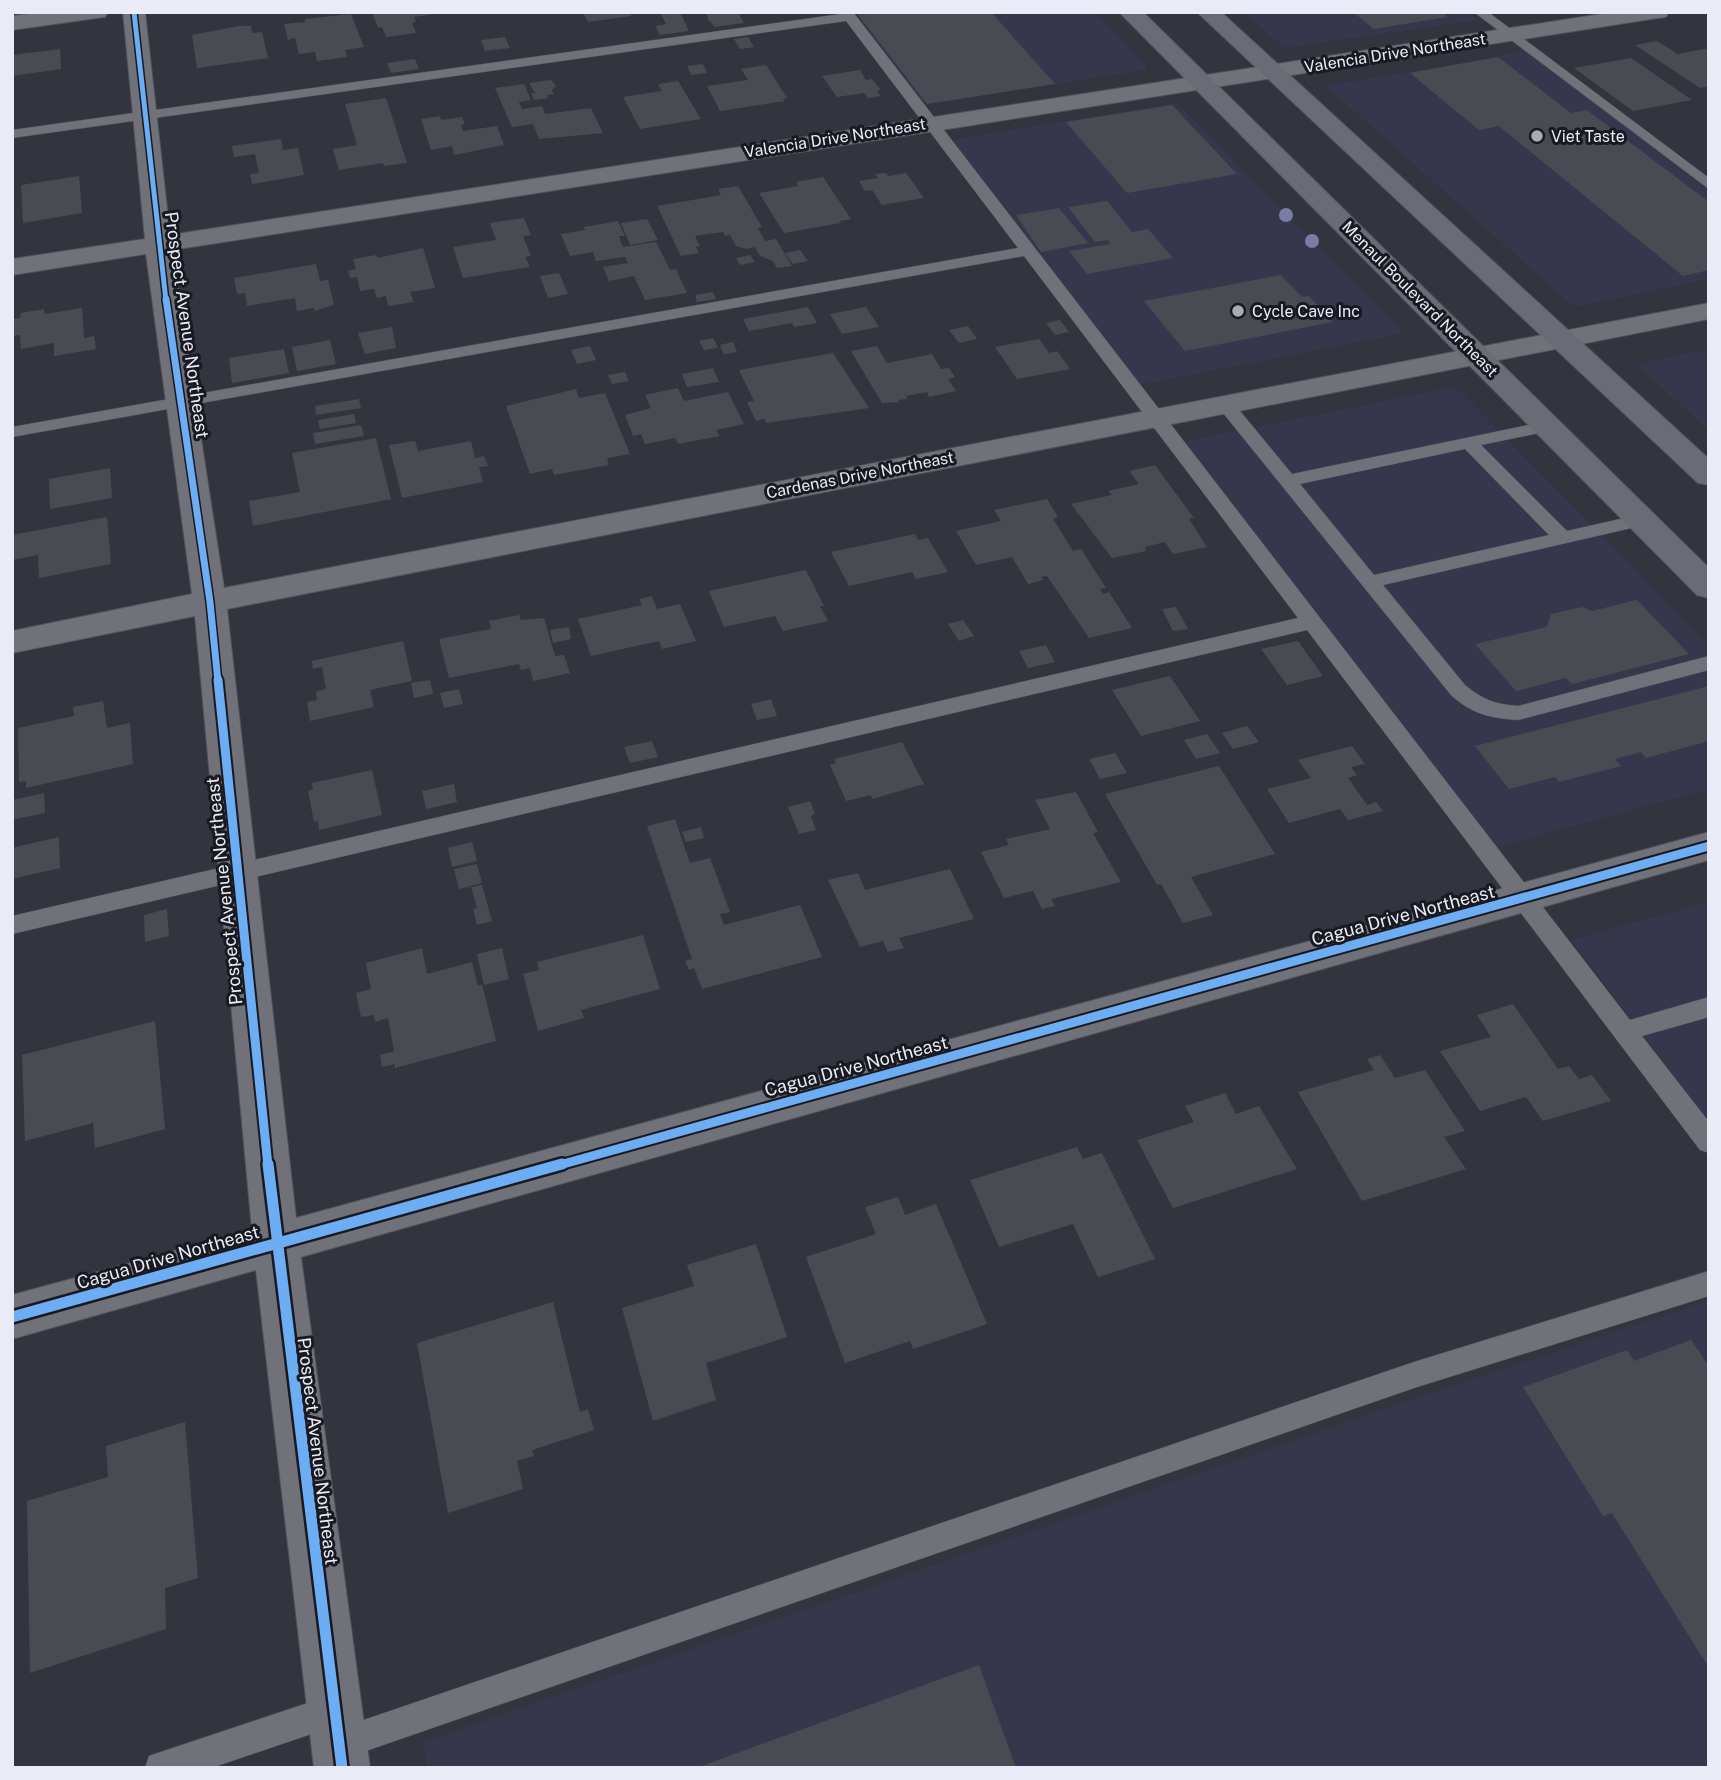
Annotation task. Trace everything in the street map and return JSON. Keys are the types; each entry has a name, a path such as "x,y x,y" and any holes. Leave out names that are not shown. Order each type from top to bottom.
{"main road":[{"name":"Menaul Boulevard Northeast","path":"1130,12 1709,587"},
{"path":"1208,12 1709,476"}],"street":[{"path":"12,23 97,12"},
{"name":"Prospect Avenue Northeast","path":"134,12 158,243 210,601 275,1243 339,1741"},
{"name":"Valencia Drive Northeast","path":"12,267 1658,12"},
{"name":"Cardenas Drive Northeast","path":"12,642 210,601 1709,311"},
{"name":"Cagua Drive Northeast","path":"12,1317 1709,846"}],"lane":[{"path":"1480,12 1709,185"},
{"path":"12,134 848,15 1709,1142"},
{"path":"12,432 1028,251"},
{"path":"1225,404 1458,690 1473,703 1490,711 1518,713 1709,663"},
{"path":"1287,481 1548,426"},
{"path":"1469,443 1563,538"},
{"path":"1369,582 1642,520"},
{"path":"12,925 1311,622"},
{"path":"1625,1031 1709,1007"},
{"path":"161,1768 339,1741 1414,1376 1709,1283"}],"shaded area":[{"path":"852,12 1094,12 1147,66 1145,70 923,105"},
{"path":"1244,12 1469,12 1479,20 1284,48"},
{"path":"1524,49 1709,191 1709,279 1580,306 1572,305 1326,86 1498,57"},
{"path":"1177,103 1404,333 1139,385 949,140"},
{"path":"1709,349 1709,431 1640,368 1641,363"},
{"path":"1449,388 1459,390 1709,645 1709,789 1493,848 1182,442"},
{"path":"1709,902 1709,1122 1571,940"},
{"path":"1709,1301 1709,1768 427,1768 423,1742 1382,1410"}],"building":[{"path":"372,12 434,14 414,17 416,22 412,23 416,33 386,37 382,27 378,28"},
{"path":"583,12 629,12 632,16 588,22"},
{"path":"660,12 680,12 689,31 660,35 655,26 666,24"},
{"path":"738,12 744,23 715,27 708,20 707,14"},
{"path":"856,12 991,12 1055,84 927,104"},
{"path":"1353,12 1441,12 1448,17 1374,29"},
{"path":"351,14 364,47 345,50 347,57 317,61 315,52 299,54 295,38 288,40 284,24"},
{"path":"251,26 252,33 262,32 268,58 197,68 192,35"},
{"path":"505,37 510,48 485,51 481,40"},
{"path":"748,37 754,47 740,49 734,39"},
{"path":"1657,41 1678,54 1709,48 1709,86 1700,88 1635,45"},
{"path":"60,49 61,69 12,76 12,55"},
{"path":"1498,57 1571,113 1587,110 1709,202 1709,270 1683,276 1499,126 1479,130 1410,73"},
{"path":"1631,58 1692,100 1633,111 1574,68"},
{"path":"415,59 419,69 391,73 387,63"},
{"path":"703,64 707,73 691,75 687,66"},
{"path":"766,65 787,98 783,99 785,101 720,111 707,86 748,80 741,69"},
{"path":"860,70 866,80 872,79 881,90 877,91 881,96 868,98 864,93 837,97 822,76"},
{"path":"551,80 556,86 552,90 554,94 547,95 548,98 534,100 531,93 535,93 529,83"},
{"path":"678,81 701,119 640,129 623,97 662,91 658,84"},
{"path":"524,84 531,100 519,102 522,109 542,106 545,114 591,108 603,133 539,139 533,124 512,127 495,88"},
{"path":"386,98 407,163 384,166 383,163 339,170 333,149 357,145 345,104"},
{"path":"1172,105 1237,174 1127,193 1066,122"},
{"path":"440,116 441,120 462,117 465,124 461,125 463,131 497,126 504,145 454,155 452,146 431,150 421,119"},
{"path":"281,139 283,150 298,148 304,175 252,184 250,174 259,173 255,154 234,157 232,146"},
{"path":"886,173 888,176 906,173 924,198 882,205 872,190 865,191 859,181 878,178 875,174"},
{"path":"79,176 82,213 23,223 21,185"},
{"path":"823,177 851,219 784,233 759,193 798,186 796,182"},
{"path":"738,186 762,227 758,228 765,241 776,239 792,266 777,268 773,261 760,256 755,247 746,249 736,246 730,235 725,236 723,232 695,236 700,246 696,247 699,253 681,256 657,206 721,195 718,189"},
{"path":"1107,201 1132,232 1148,229 1173,258 1087,274 1069,251 1111,244 1108,240 1095,242 1068,207"},
{"path":"1059,208 1088,243 1041,252 1016,215"},
{"path":"524,218 531,235 523,236 531,256 525,257 530,267 463,278 453,247 496,240 490,223"},
{"path":"647,219 658,240 630,245 621,223"},
{"path":"618,221 625,236 619,236 623,247 656,242 670,270 676,269 687,293 645,300 634,276 609,281 603,267 628,263 625,257 596,261 593,252 570,256 561,234"},
{"path":"423,248 435,288 410,292 414,302 388,306 386,296 377,298 374,289 360,291 357,277 350,278 348,271 356,269 353,259 377,255 378,258"},
{"path":"800,250 808,261 793,264 785,253"},
{"path":"750,255 755,262 740,265 736,258"},
{"path":"316,264 320,281 328,280 334,305 314,311 314,308 297,311 295,298 247,306 245,293 237,294 234,278"},
{"path":"559,273 568,294 548,298 540,276"},
{"name":"Cycle Cave Inc","path":"1281,275 1302,297 1309,296 1333,322 1185,351 1144,301"},
{"path":"713,292 716,299 697,302 695,295"},
{"path":"808,307 817,323 794,327 792,323 749,331 743,319"},
{"path":"866,307 879,327 842,334 830,314"},
{"path":"82,308 84,338 94,336 96,349 54,356 54,343 21,349 20,335 12,336 12,319 20,318 21,313 44,309 45,314"},
{"path":"1060,320 1069,332 1055,335 1046,323"},
{"path":"968,326 977,339 959,343 949,330"},
{"path":"392,327 396,348 365,354 358,333"},
{"path":"713,338 718,348 704,350 699,341"},
{"path":"1039,339 1049,353 1057,351 1070,369 1017,379 995,347"},
{"path":"330,340 336,364 297,371 292,347"},
{"path":"733,342 737,352 724,354 720,345"},
{"path":"590,346 596,360 577,364 571,350"},
{"path":"877,346 887,363 932,354 941,369 949,368 955,377 948,379 956,391 929,397 927,392 906,396 907,399 898,400 899,402 882,403 851,351"},
{"path":"284,349 289,373 232,383 229,358"},
{"path":"833,353 869,408 766,423 764,419 756,421 747,402 754,401 739,370"},
{"path":"713,368 719,382 687,387 682,374"},
{"path":"625,372 629,381 612,384 608,375"},
{"path":"678,388 684,401 728,392 744,424 716,430 720,436 678,444 675,438 645,444 641,434 633,436 625,415 651,408 645,395"},
{"path":"576,389 579,398 605,393 630,454 607,458 609,465 554,475 552,469 530,474 506,406"},
{"path":"359,399 361,408 316,415 315,406"},
{"path":"354,414 356,423 320,429 318,420"},
{"path":"361,425 364,436 315,444 313,433"},
{"path":"376,438 391,499 253,526 249,501 300,492 292,453"},
{"path":"415,441 418,451 471,441 475,458 484,456 488,466 479,467 483,482 402,498 389,445"},
{"path":"1155,465 1194,518 1189,519 1207,547 1173,554 1165,542 1145,547 1146,551 1112,558 1071,504 1112,495 1108,491 1139,484 1129,471"},
{"path":"110,468 112,498 50,509 49,479"},
{"path":"1047,499 1058,517 1053,519 1073,551 1081,549 1106,588 1100,589 1103,594 1109,592 1132,628 1089,638 1047,576 1041,577 1043,580 1028,584 1012,557 976,565 956,531 1001,521 994,510"},
{"path":"107,517 111,564 39,578 38,555 12,560 12,535"},
{"path":"915,534 918,540 928,538 948,572 916,579 912,572 849,586 831,552"},
{"path":"806,570 824,606 820,606 828,621 783,631 775,616 724,627 709,591"},
{"path":"652,596 657,609 680,604 696,641 662,649 659,641 591,656 578,619 642,605 639,599"},
{"path":"1637,600 1689,654 1572,684 1566,678 1516,691 1475,644 1547,627 1551,614 1582,607 1592,611"},
{"path":"1176,607 1188,629 1173,631 1162,609"},
{"path":"519,615 521,620 544,618 555,656 564,655 570,673 533,681 530,668 521,670 519,664 449,678 439,639 491,629 489,621"},
{"path":"963,620 974,636 959,641 948,624"},
{"path":"569,627 571,639 553,643 550,630"},
{"path":"403,641 412,681 370,690 374,707 310,721 307,702 317,700 316,691 326,689 322,667 313,669 312,661"},
{"path":"1298,641 1323,676 1287,685 1261,649"},
{"path":"1046,645 1055,662 1028,668 1019,651"},
{"path":"1170,676 1200,721 1141,736 1112,690"},
{"path":"430,680 433,694 414,698 411,683"},
{"path":"1709,686 1709,741 1646,758 1641,752 1615,759 1621,766 1559,782 1555,777 1509,789 1475,746"},
{"path":"459,689 463,704 444,708 440,693"},
{"path":"771,699 777,716 757,720 751,704"},
{"path":"103,701 107,728 130,723 133,764 26,788 26,781 19,782 18,728 74,716 73,707"},
{"path":"1247,726 1259,742 1233,749 1222,733"},
{"path":"1207,734 1220,753 1196,759 1184,740"},
{"path":"652,741 658,757 630,763 624,747"},
{"path":"902,742 924,784 872,799 871,795 846,801 830,765 836,763 834,759"},
{"path":"1352,746 1365,764 1351,767 1357,775 1348,778 1367,805 1376,802 1383,811 1348,820 1340,809 1289,823 1267,789 1311,778 1298,760"},
{"path":"1115,753 1127,773 1100,779 1089,759"},
{"path":"1219,766 1275,854 1191,877 1213,915 1183,923 1161,884 1157,885 1105,794"},
{"path":"372,770 382,815 319,830 318,821 314,822 308,791 313,789 312,783"},
{"path":"454,784 457,802 426,809 422,791"},
{"path":"1076,792 1098,832 1093,833 1121,882 1051,899 1055,906 1042,909 1033,891 1004,898 981,852 1009,845 1006,839 1050,829 1035,800"},
{"path":"44,793 45,813 12,820 12,800"},
{"path":"810,801 815,814 811,816 816,830 799,834 788,807"},
{"path":"675,819 690,863 710,858 730,912 720,914 724,925 800,905 822,957 702,989 694,968 689,970 685,961 692,959 647,826"},
{"path":"701,827 704,838 686,842 682,832"},
{"path":"59,837 60,868 12,879 12,848"},
{"path":"472,842 477,861 452,867 448,848"},
{"path":"477,864 482,883 459,889 454,869"},
{"path":"950,869 974,919 899,938 904,948 888,952 883,941 860,947 828,880 858,873 865,890"},
{"path":"482,885 492,921 477,925 473,909 477,908 471,887"},
{"path":"167,909 169,936 145,942 144,915"},
{"path":"643,935 660,989 581,1010 584,1018 538,1031 523,974 539,970 537,962"},
{"path":"422,948 427,974 472,962 478,986 482,984 496,1041 395,1068 395,1064 382,1067 380,1055 394,1051 388,1018 375,1022 374,1015 361,1017 356,993 371,989 366,963"},
{"path":"502,948 509,979 484,985 477,954"},
{"path":"1513,1004 1558,1069 1569,1066 1579,1079 1592,1075 1611,1101 1543,1121 1526,1097 1480,1111 1440,1051 1491,1037 1477,1015"},
{"path":"155,1021 165,1129 95,1148 93,1123 25,1141 22,1055"},
{"path":"1380,1055 1395,1078 1425,1070 1465,1131 1444,1137 1466,1169 1362,1201 1298,1092 1374,1070 1367,1059"},
{"path":"1225,1093 1236,1114 1259,1106 1297,1169 1173,1208 1137,1140 1194,1122 1185,1106"},
{"path":"1077,1147 1083,1159 1102,1153 1155,1259 1098,1277 1073,1224 999,1247 970,1180"},
{"path":"898,1197 905,1215 936,1204 987,1324 913,1349 910,1341 845,1363 806,1257 876,1234 865,1207"},
{"path":"756,1244 787,1337 706,1363 716,1400 653,1421 622,1308 694,1286 687,1265"},
{"path":"553,1302 580,1412 588,1409 594,1430 532,1450 534,1456 517,1461 523,1489 448,1513 417,1343"},
{"path":"1691,1340 1709,1366 1709,1668 1612,1513 1603,1516 1523,1387 1627,1350 1634,1361"},
{"path":"185,1422 198,1578 165,1588 166,1629 30,1673 27,1501 108,1477 106,1446"},
{"path":"979,1665 1016,1768 699,1768 699,1767"}],"cycle path":[{"path":"134,12 158,243 210,602 276,1243 342,1768"},
{"path":"12,1317 1709,846"}],"place":[{"name":"Viet Taste","path":"1537,136"},
{"name":"Cycle Cave Inc","path":"1238,311"}]}
